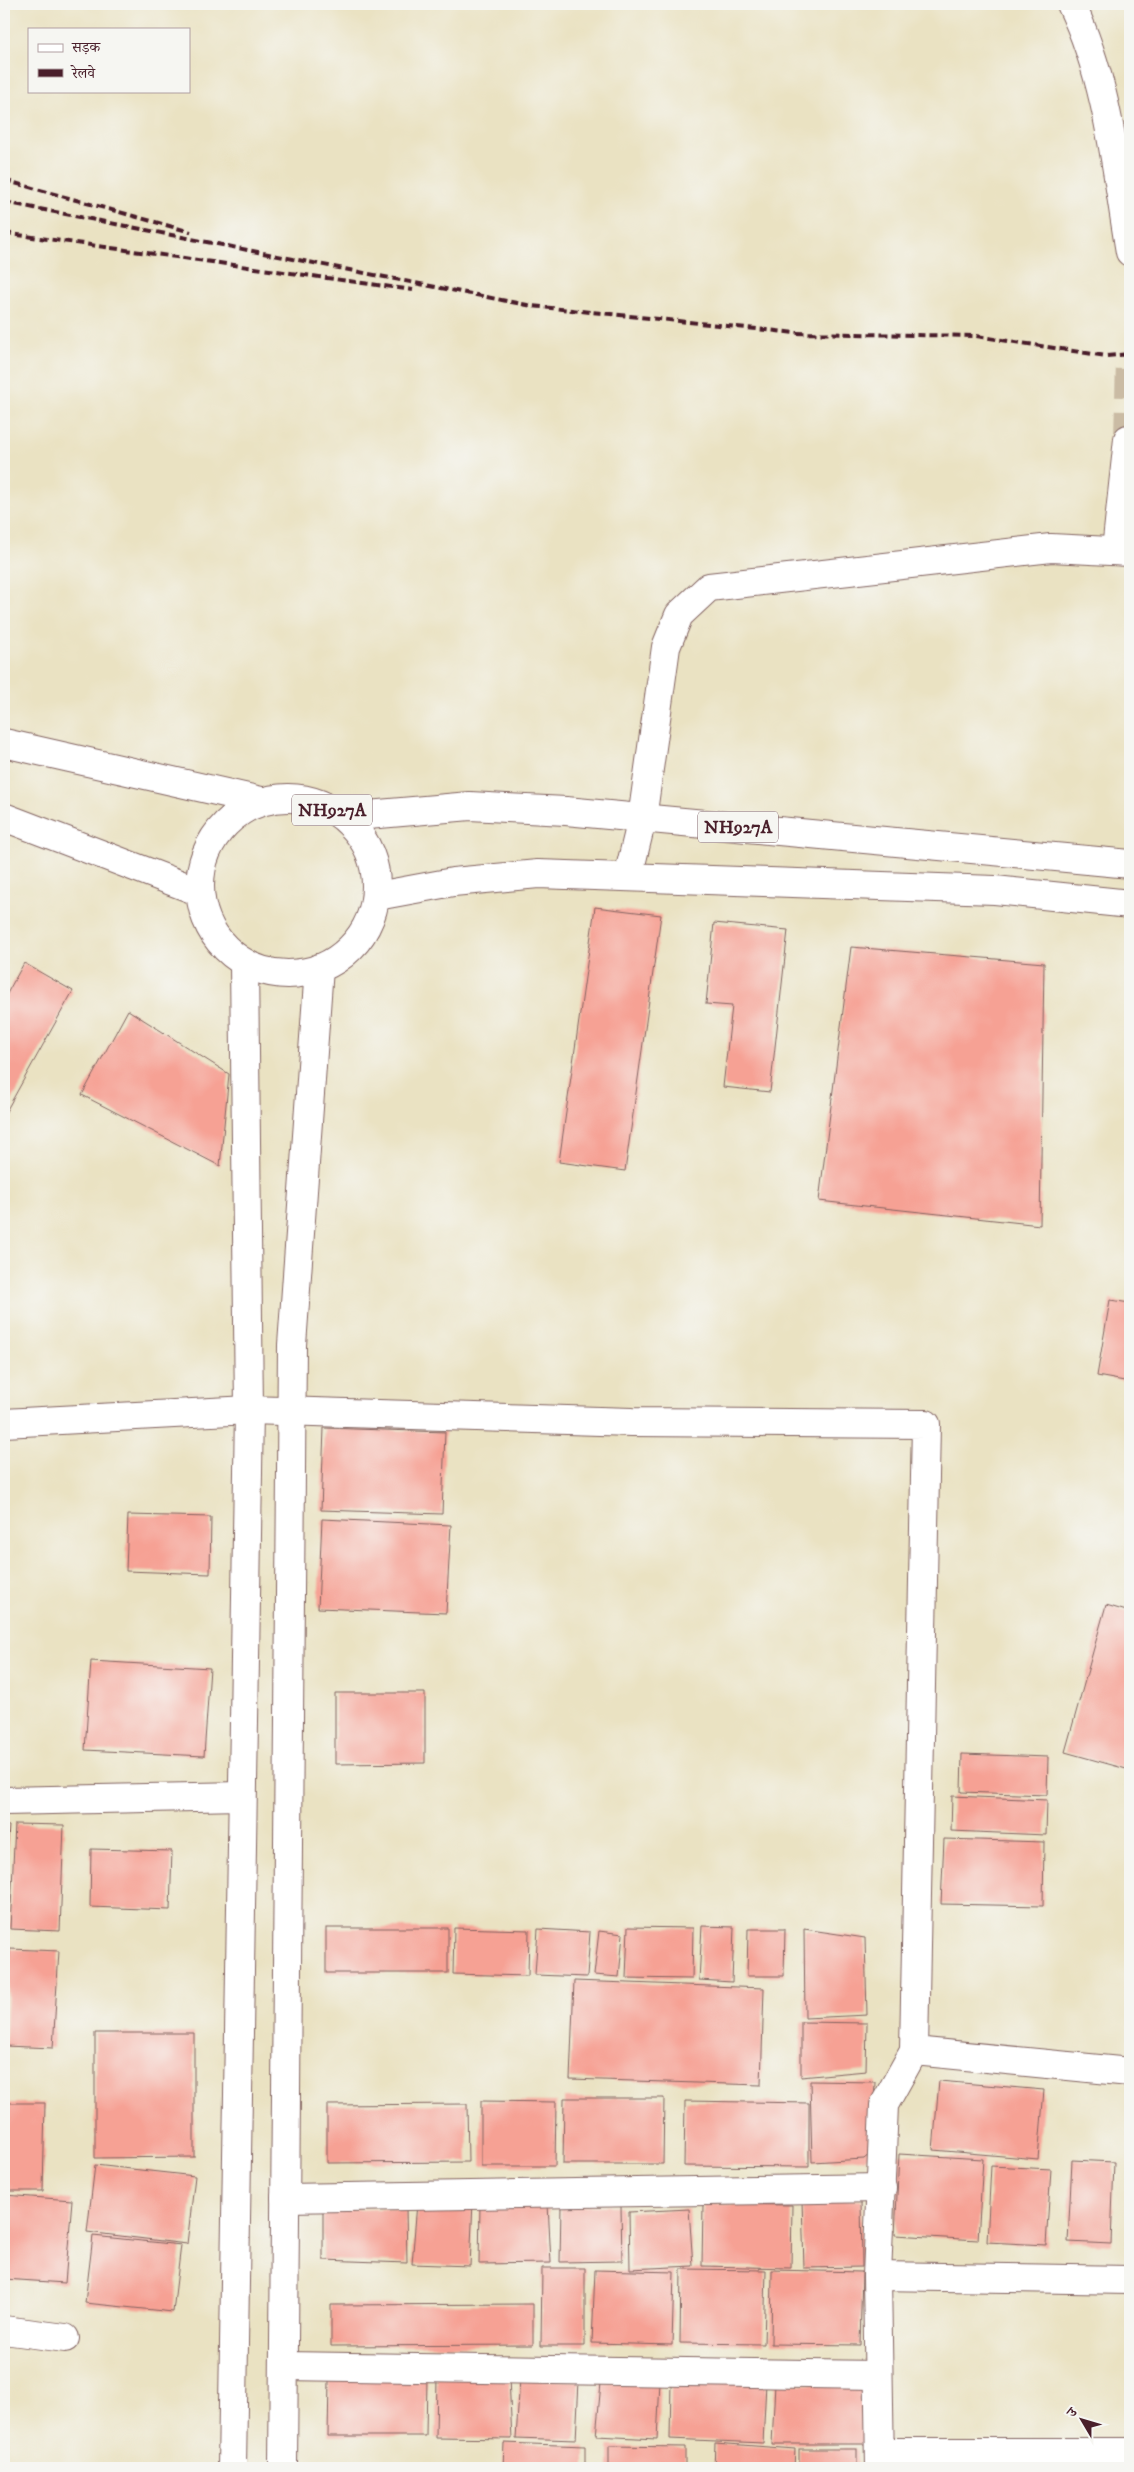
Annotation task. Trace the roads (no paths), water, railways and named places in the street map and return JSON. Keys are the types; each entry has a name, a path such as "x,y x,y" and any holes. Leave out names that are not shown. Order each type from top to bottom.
{"main road":[{"path":"1071,4 1084,30 1102,91 1130,252"},
{"path":"628,877 642,819 666,647 679,615 709,588 1051,548 1123,551 1128,439"},
{"name":"NH927A","path":"4,743 261,802"},
{"name":"NH927A","path":"291,797 320,802 345,817 364,839 375,866 376,896 368,924 352,948 328,965 300,974 271,974 244,963 222,945 206,921 200,892 203,863 215,837 235,815 261,802 291,797"},
{"name":"NH927A","path":"345,817 470,806 566,812 1130,864"},
{"path":"4,817 200,892"},
{"path":"376,896 453,882 538,874 995,890 1130,904"},
{"path":"232,2468 249,1410 244,963"},
{"path":"284,2468 292,1345 319,968"},
{"path":"4,1423 249,1410 632,1422 926,1424 914,2051 884,2105 877,2276 880,2460 1130,2452"},
{"path":"4,1801 242,1796"},
{"path":"914,2051 1130,2072"},
{"path":"285,2198 882,2188"},
{"path":"877,2276 1130,2280"},
{"path":"4,2330 65,2338"},
{"path":"284,2366 878,2375"}],"tunnel":[{"path":"1128,439 1130,360"}],"railway":[{"path":"4,180 191,232"},
{"path":"4,202 532,306 796,333 976,336 1106,356 1130,354"},
{"path":"4,233 413,290"}]}
